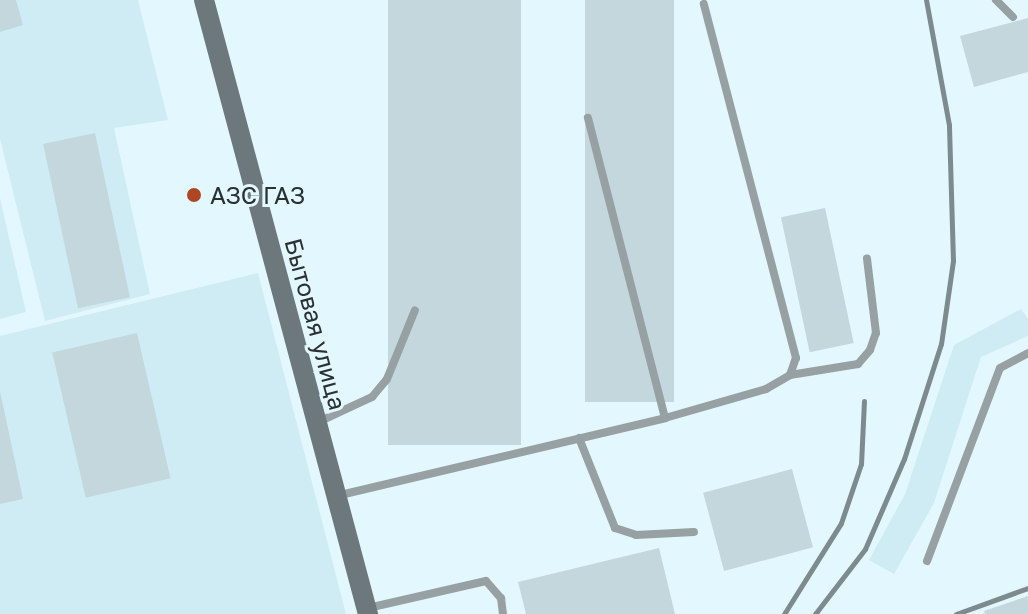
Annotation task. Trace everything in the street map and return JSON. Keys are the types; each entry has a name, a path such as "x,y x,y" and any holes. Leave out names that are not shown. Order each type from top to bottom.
{"main road":[{"name":"Бытовая улица","path":"204,0 315,423 368,611"}],"lane":[{"path":"996,0 1013,17"},
{"path":"704,4 796,358 790,375"},
{"path":"588,118 665,418"},
{"path":"335,496 665,418 766,389 790,375 858,364 870,350 876,333 867,259"},
{"path":"315,423 372,397 387,379 415,310"},
{"path":"927,561 1000,368 1028,353"},
{"path":"579,438 615,528 636,535 694,532"},
{"path":"368,611 473,581 486,581 501,598 503,614"}],"shaded area":[{"path":"0,0 138,0 168,120 114,128 150,294 45,321 0,139"},
{"path":"0,198 26,312 0,319"},
{"path":"258,273 346,614 0,614 0,336"},
{"path":"1021,309 1028,319 1028,336 981,357 934,503 894,574 869,560 905,494 954,345"}],"building":[{"path":"0,0 16,0 23,25 0,32"},
{"path":"388,0 521,0 521,445 388,445"},
{"path":"585,0 674,0 674,402 585,402"},
{"path":"1028,18 1028,72 974,87 960,36"},
{"path":"95,133 130,297 78,308 43,144"},
{"path":"825,208 854,343 810,352 781,217"},
{"path":"137,333 171,478 86,498 52,353"},
{"path":"0,391 23,499 0,504"},
{"path":"792,469 813,547 724,571 703,493"},
{"path":"659,548 675,614 526,614 518,582"},
{"path":"1028,596 1028,614 985,614 984,611"}],"railway":[{"path":"815,614 865,549 904,459 941,344 953,261 949,125 926,0"},
{"path":"784,614 841,523 861,464 864,401"},
{"path":"956,614 1028,588"}],"place":[{"name":"АЗС ГАЗ","path":"194,195"}]}
